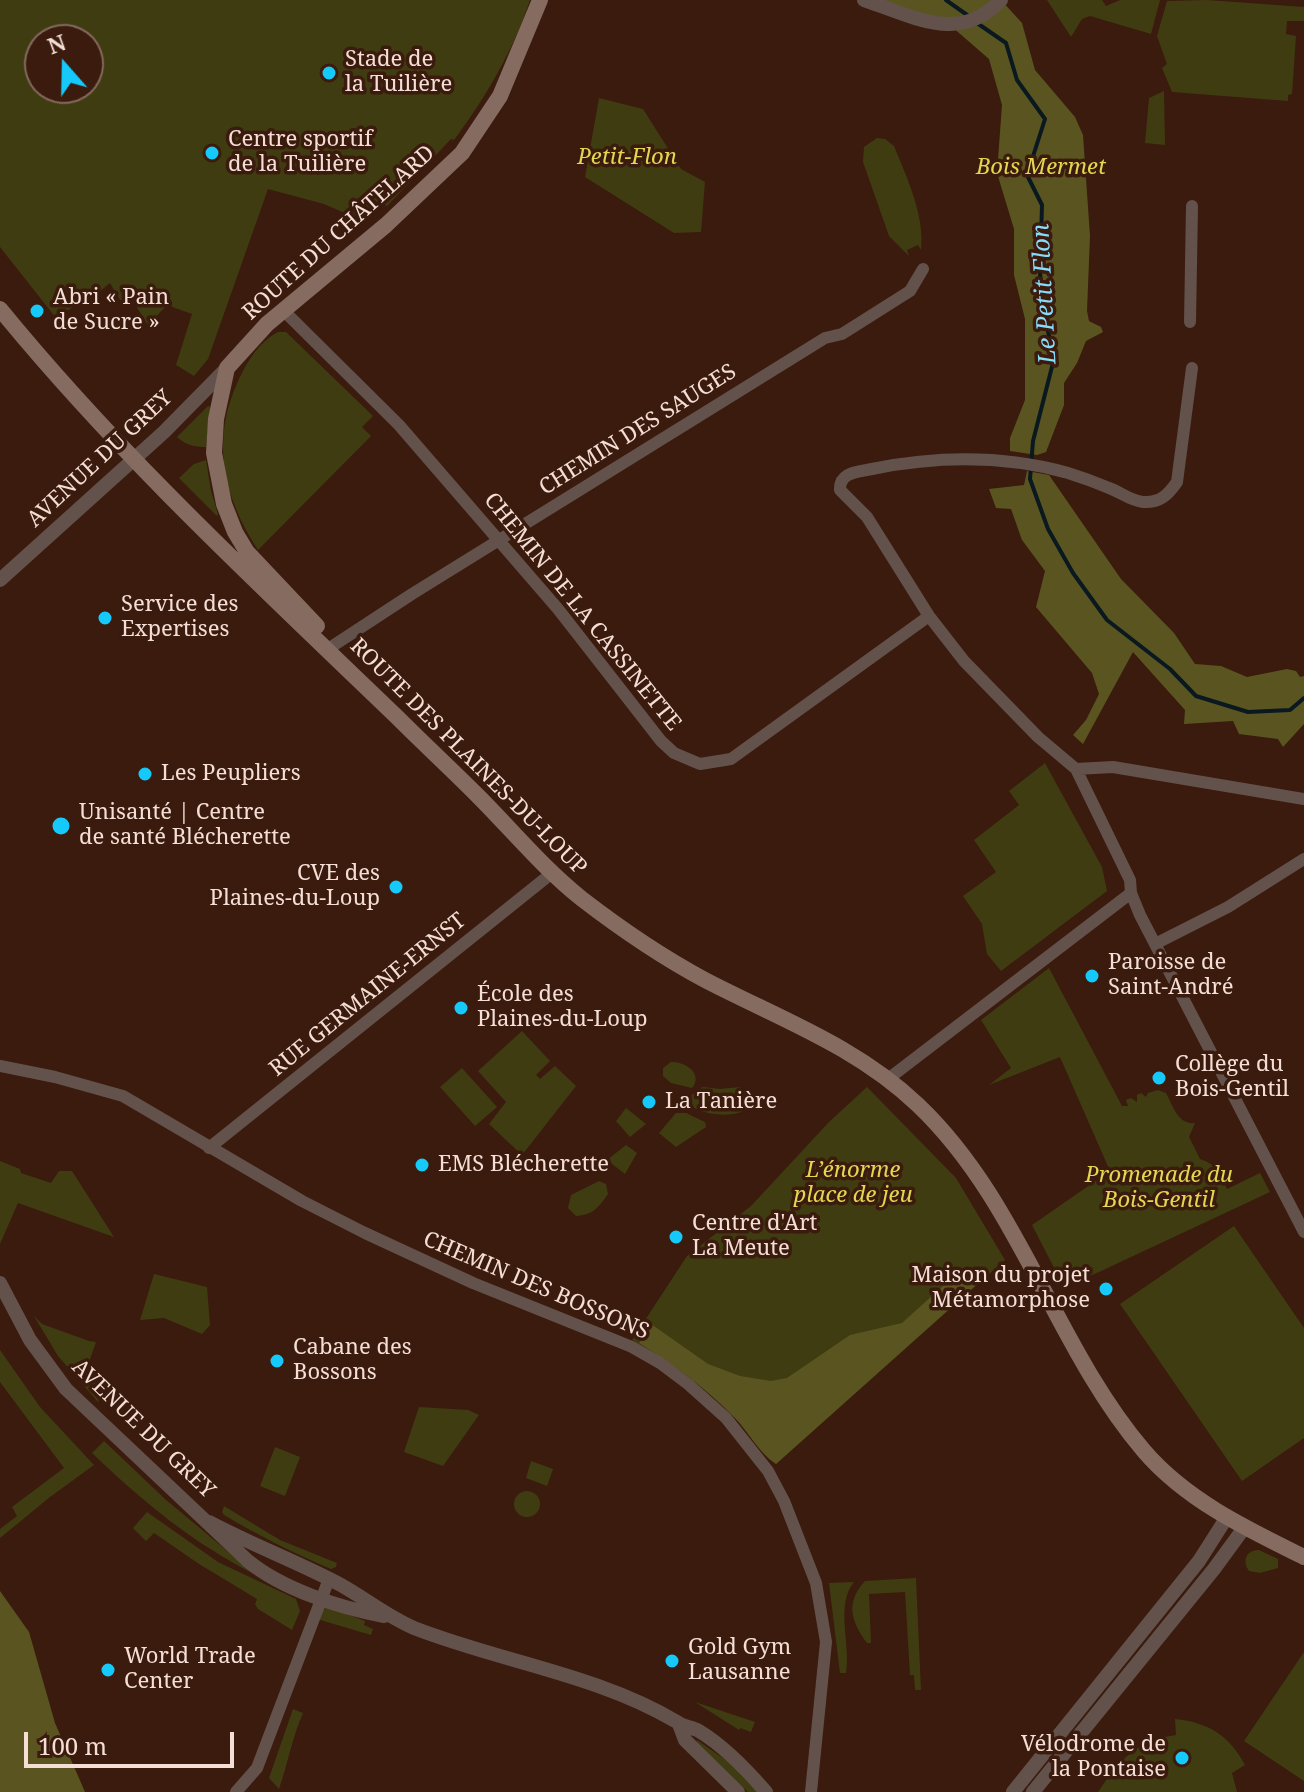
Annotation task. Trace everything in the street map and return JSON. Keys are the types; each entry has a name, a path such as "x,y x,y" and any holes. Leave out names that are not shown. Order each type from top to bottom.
{"main road":[{"name":"ROUTE DU CHÂTELARD","path":"227,368 283,310 386,225 462,153 500,96 540,0"},
{"name":"ROUTE DES PLAINES-DU-LOUP","path":"0,309 135,459 577,895 667,958 834,1042 888,1079 939,1126 985,1184 1116,1415 1158,1465 1195,1497 1244,1528 1303,1557"},
{"name":"ROUTE DES PLAINES-DU-LOUP","path":"227,368 216,419 214,453 224,504 247,552 322,631 328,649"}],"street":[{"path":"864,0 929,22 951,26 972,21 990,11 1001,0"},
{"path":"1190,322 1192,206"},
{"name":"CHEMIN DES SAUGES","path":"328,649 825,338 842,334 910,291 923,269"},
{"name":"CHEMIN DE LA CASSINETTE","path":"283,310 399,425 558,609 661,741 674,753 700,764 731,759 929,616"},
{"name":"AVENUE DU GREY","path":"0,580 135,459 227,368"},
{"path":"1192,368 1177,482 1168,495 1154,502 1138,502 1110,488 1046,468 968,458 910,461 845,475 840,490 867,517 929,616 964,661 1038,737 1076,769 1130,880 1131,893 1155,944 1304,1232"},
{"path":"1076,769 1113,767 1304,799"},
{"path":"1155,944 1228,907 1304,859"},
{"name":"RUE GERMAINE-ERNST","path":"209,1148 552,873"},
{"path":"888,1079 1131,893"},
{"name":"CHEMIN DES BOSSONS","path":"0,1066 123,1096 302,1201 365,1233 473,1283 632,1347 660,1363 726,1418 768,1471 784,1501 821,1606 826,1642 811,1792"},
{"name":"AVENUE DU GREY","path":"0,1283 30,1340 66,1389 156,1477 261,1572 352,1610 392,1617"},
{"path":"1013,1792 1199,1561 1227,1517"},
{"name":"AVENUE DU GREY","path":"209,1522 329,1579 392,1617 456,1643 611,1690 650,1706 679,1724 697,1729 727,1753 766,1792"},
{"path":"1033,1792 1244,1528"},
{"path":"236,1792 257,1768 329,1579"},
{"name":"AVENUE DU GREY","path":"679,1724 685,1740 738,1792"}],"green space":[{"name":"Centre sportif de la Tuilière","path":"0,0 530,0 507,55 466,124 454,140 451,139 387,206 383,204 371,216 354,217 324,204 268,189 208,359 194,376 176,365 192,314 167,305 148,325 134,303 125,308 110,283 84,304 82,301 56,318 0,247"},
{"name":"Bois Mermet","path":"864,0 1001,0 1022,23 1035,70 1075,117 1083,135 1090,236 1087,311 1089,321 1101,327 1103,332 1086,341 1064,383 1064,405 1046,452 1037,455 1010,451 1010,438 1025,400 1025,319 1014,275 1014,229 997,173 1002,105 989,59 951,26"},
{"path":"1047,0 1102,0 1106,6 1120,0 1160,0 1151,34 1090,16 1082,19 1071,37"},
{"path":"1207,0 1304,7 1304,21 1287,21 1286,34 1296,36 1292,94 1288,95 1288,101 1172,92 1162,68 1167,64 1157,36 1167,1"},
{"path":"1164,91 1165,145 1145,143 1149,98"},
{"name":"Petit-Flon","path":"599,98 643,109 681,169 705,182 701,232 674,233 585,177"},
{"path":"877,138 885,139 894,146 918,211 921,250 918,245 907,250 909,256 889,236 863,162 864,147"},
{"path":"278,332 286,332 373,416 362,427 371,436 258,550 236,509 229,488 224,467 225,424 230,402 246,365 260,346"},
{"path":"208,406 206,447 190,445 177,437"},
{"path":"206,460 217,516 179,478 194,464"},
{"path":"1027,471 1049,475 1121,579 1174,633 1195,664 1221,666 1247,677 1287,669 1296,671 1300,677 1304,676 1304,724 1283,747 1278,739 1239,734 1233,721 1184,724 1185,710 1133,652 1083,744 1073,735 1086,720 1099,694 1092,673 1036,607 1045,571 1022,540 1011,509 996,508 989,489 1024,485"},
{"path":"1045,763 1102,867 1107,891 1001,971 987,954 982,924 963,896 996,872 974,840 1019,805 1009,791"},
{"name":"Promenade du Bois-Gentil","path":"1049,968 1122,1106 1128,1106 1126,1100 1131,1098 1137,1102 1137,1095 1141,1093 1146,1097 1148,1093 1158,1090 1166,1093 1180,1118 1195,1123 1189,1137 1200,1159 1214,1167 1227,1189 1260,1173 1270,1192 1099,1272 1087,1277 1083,1272 1064,1287 1032,1225 1110,1171 1060,1057 989,1085 1011,1068 981,1020"},
{"path":"522,1031 550,1061 536,1075 540,1079 555,1066 576,1086 522,1155 489,1124 506,1102 478,1071"},
{"path":"671,1062 691,1069 696,1077 692,1088 671,1083 663,1076 663,1068"},
{"path":"462,1068 497,1107 475,1126 440,1087"},
{"path":"703,1087 740,1087 749,1101 746,1110 734,1114 702,1111 692,1105 690,1097"},
{"name":"L’énorme place de jeu","path":"867,1087 956,1178 1005,1260 776,1464 710,1395 673,1365 632,1340 687,1256 751,1206 829,1122"},
{"path":"626,1108 646,1124 630,1137 616,1121"},
{"path":"676,1113 686,1113 705,1122 706,1127 676,1147 659,1133"},
{"path":"626,1145 637,1153 625,1174 607,1160"},
{"path":"0,1161 20,1169 21,1173 51,1183 59,1171 72,1171 114,1237 18,1203 0,1244"},
{"path":"599,1181 606,1184 608,1194 595,1210 576,1216 568,1208 571,1195"},
{"path":"1234,1226 1304,1328 1304,1438 1242,1481 1120,1304"},
{"path":"969,1270 975,1286 776,1464 712,1396 639,1343 651,1324 708,1364 740,1376 771,1381 787,1378 850,1335 902,1323 953,1277"},
{"path":"154,1274 207,1287 210,1325 202,1334 164,1318 140,1320"},
{"path":"34,1316 42,1324 96,1342 88,1365 91,1370 107,1376 98,1402 58,1356"},
{"path":"0,1350 40,1407 94,1465 0,1538 0,1529 17,1516 12,1507 64,1468 0,1382"},
{"path":"419,1407 468,1410 479,1415 443,1466 404,1452"},
{"path":"104,1441 165,1499 256,1575 211,1550 130,1488 92,1453"},
{"path":"275,1447 300,1457 285,1496 260,1486"},
{"path":"531,1461 553,1469 547,1486 526,1478"},
{"path":"527,1491 536,1495 540,1504 536,1513 527,1517 518,1513 514,1504 518,1495"},
{"path":"224,1506 280,1540 337,1563 336,1567 331,1569 250,1530 224,1515"},
{"path":"147,1512 218,1562 296,1599 300,1611 292,1630 258,1609 255,1604 257,1599 154,1533 146,1541 133,1528"},
{"path":"1259,1550 1278,1559 1278,1568 1260,1573 1249,1571 1246,1557"},
{"path":"916,1578 921,1690 915,1690 914,1675 910,1675 905,1592 869,1594 871,1643 867,1643 862,1635 852,1612 855,1597 865,1581"},
{"path":"854,1582 848,1591 844,1613 846,1673 840,1673 829,1583"},
{"path":"0,1591 29,1632 55,1723 85,1792 0,1792"},
{"path":"329,1607 365,1621 364,1625 373,1629 371,1635 317,1619 322,1609"},
{"path":"1304,1652 1304,1781 1244,1741"},
{"path":"695,1702 755,1722 751,1732 739,1730"},
{"path":"293,1709 303,1713 279,1789 269,1778"},
{"name":"Vélodrome de la Pontaise","path":"1175,1719 1208,1727 1232,1746 1245,1765 1232,1773 1237,1792 1098,1792 1122,1761 1139,1747 1176,1735"},
{"path":"697,1740 730,1763 758,1792 748,1792"}],"waterway":[{"name":"Le Petit Flon","path":"946,0 970,17"},
{"name":"Le Petit Flon","path":"977,23 1006,43 1017,80 1045,119 1027,175 1042,205 1040,273 1043,308 1054,359 1033,441 1030,479 1048,529 1073,573 1107,620 1170,669 1196,696 1248,712 1290,710 1304,698"}],"place":[{"name":"Stade de la Tuilière","path":"329,73"},
{"name":"Centre sportif de la Tuilière","path":"212,153"},
{"name":"Abri « Pain de Sucre »","path":"37,311"},
{"name":"Service des Expertises","path":"105,618"},
{"name":"Les Peupliers","path":"145,774"},
{"name":"Unisanté | Centre de santé Blécherette","path":"61,826"},
{"name":"CVE des Plaines-du-Loup","path":"396,887"},
{"name":"Paroisse de Saint-André","path":"1092,976"},
{"name":"École des Plaines-du-Loup","path":"461,1008"},
{"name":"Collège du Bois-Gentil","path":"1159,1078"},
{"name":"La Tanière","path":"649,1102"},
{"name":"EMS Blécherette","path":"422,1165"},
{"name":"Centre d'Art La Meute","path":"676,1237"},
{"name":"Maison du projet Métamorphose","path":"1106,1289"},
{"name":"Cabane des Bossons","path":"277,1361"},
{"name":"Gold Gym Lausanne","path":"672,1661"},
{"name":"World Trade Center","path":"108,1670"},
{"name":"Vélodrome de la Pontaise","path":"1182,1758"}]}
